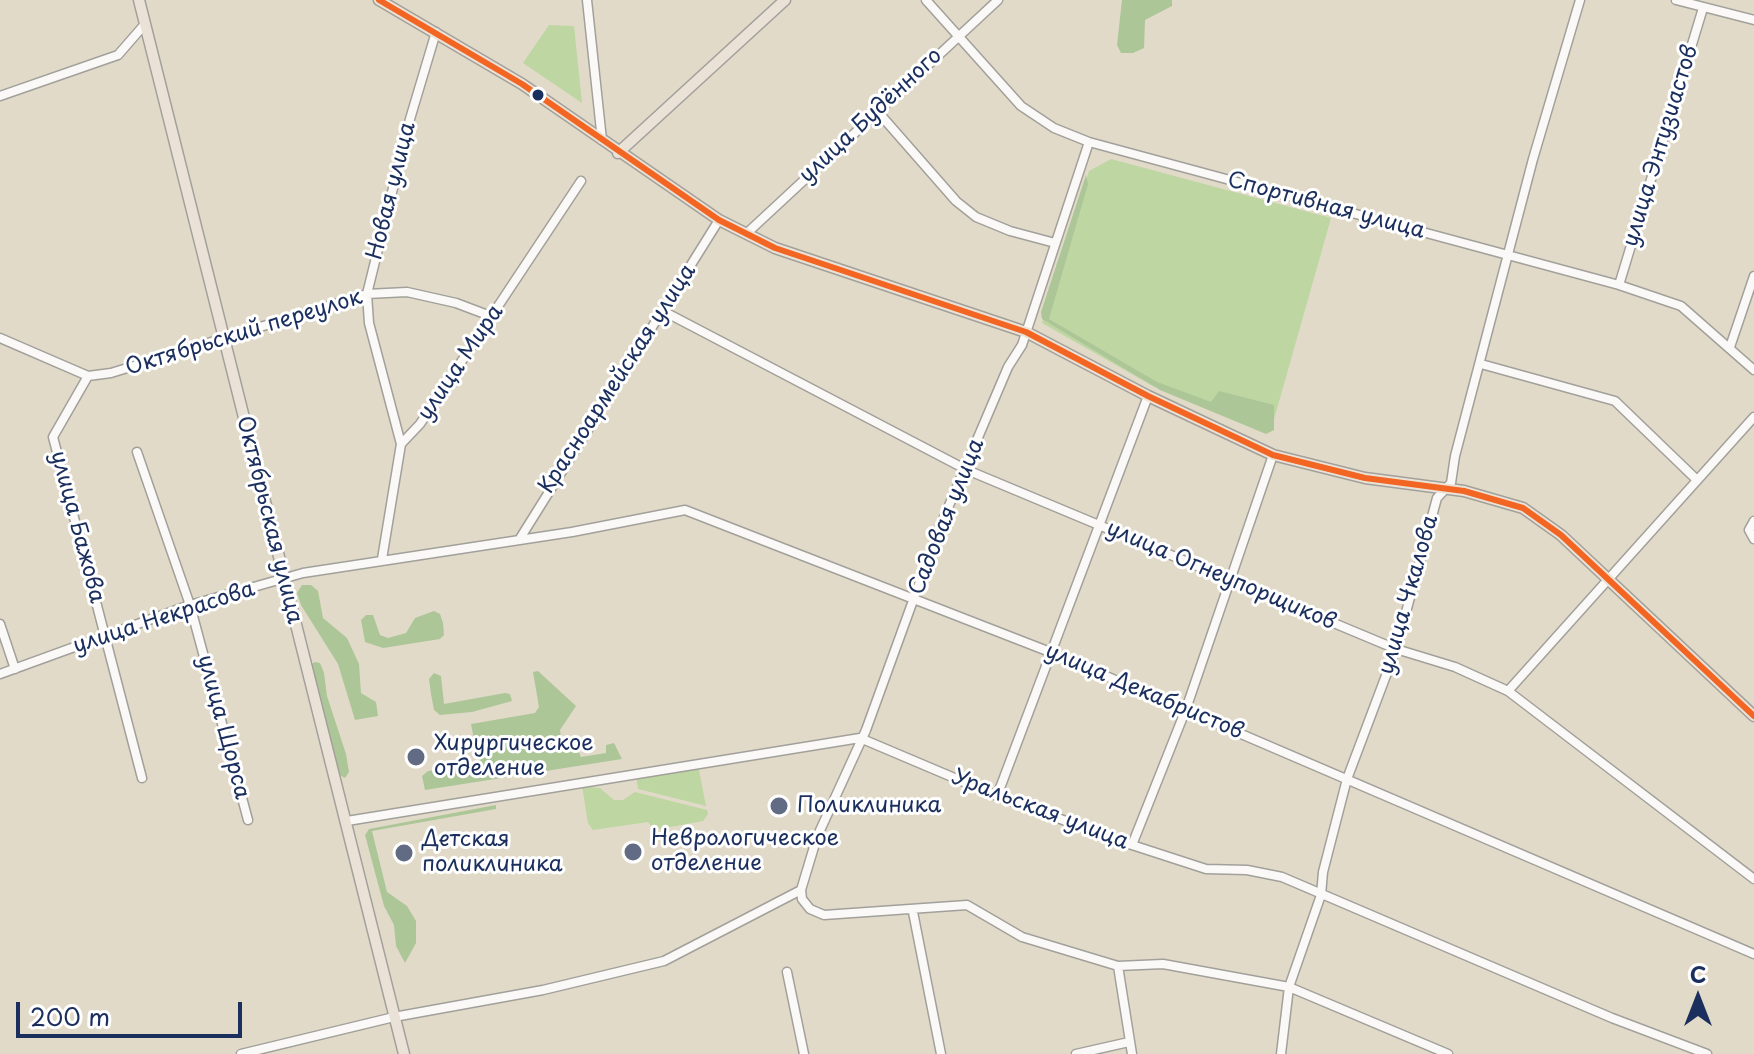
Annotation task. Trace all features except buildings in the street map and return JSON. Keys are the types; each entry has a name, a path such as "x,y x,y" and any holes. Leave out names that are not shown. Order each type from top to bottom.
{"main road":[{"name":"Октябрьская улица","path":"139,0 404,1054"},
{"path":"379,0 522,84 618,153 719,220 746,234 810,260 1026,332 1148,396 1273,455 1351,475 1503,500 1523,508 1544,521 1754,716"},
{"path":"618,153 785,0"}],"street":[{"path":"587,0 602,141"},
{"name":"Спортивная улица","path":"926,0 1037,119 1089,142 1619,285 1681,306 1754,370"},
{"name":"улица Будённого","path":"746,234 998,0"},
{"name":"улица Чкалова","path":"1281,1054 1289,987 1321,895 1323,872 1347,779 1396,649 1437,498 1451,483 1533,159 1580,0"},
{"path":"1676,0 1754,20"},
{"name":"улица Энтузиастов","path":"1619,285 1703,8"},
{"path":"0,96 118,55 145,24"},
{"name":"Новая улица","path":"401,444 372,337 367,294 410,119 436,32"},
{"path":"878,112 956,201 976,217 1055,243"},
{"name":"Садовая улица","path":"801,890 817,837 1026,332 1089,142"},
{"name":"улица Мира","path":"401,444 420,424 581,181"},
{"name":"Красноармейская улица","path":"519,540 719,220"},
{"path":"1730,347 1754,276"},
{"name":"Октябрьский переулок","path":"88,376 111,373 367,294 407,292 456,303 493,317"},
{"name":"улица Огнеупорщиков","path":"663,311 967,470 1231,582 1396,649 1455,667 1508,691 1754,879"},
{"path":"0,338 88,376"},
{"path":"1481,364 1615,401 1697,480"},
{"name":"улица Бажова","path":"88,376 53,437 142,778"},
{"path":"997,796 1148,396"},
{"path":"1508,691 1754,417"},
{"path":"382,559 401,444"},
{"name":"улица Щорса","path":"137,452 190,605 248,820"},
{"path":"1132,845 1186,709 1273,455"},
{"name":"улица Декабристов","path":"519,540 685,510 1050,652 1754,954"},
{"path":"1754,521 1749,530 1754,539"},
{"name":"улица Некрасова","path":"0,674 190,605 303,573 519,540"},
{"path":"0,624 15,669"},
{"path":"347,821 860,738"},
{"name":"Уральская улица","path":"860,738 997,796 1132,845 1206,869 1247,870 1282,877 1612,1018 1707,1054"},
{"path":"241,1054 394,1017 543,990 664,961 801,890 805,904 824,915 913,912 967,905 1022,937 1118,966 1163,964 1289,987 1448,1054"},
{"path":"913,912 941,1054"},
{"path":"1118,966 1132,1054"},
{"path":"787,972 804,1054"},
{"path":"1076,1054 1129,1042"}],"green space":[{"path":"1122,0 1172,0 1172,6 1145,20 1144,48 1133,53 1121,53 1117,45"},
{"path":"549,25 574,26 582,103 523,63"},
{"path":"1111,159 1331,218 1271,430 1151,385 1042,323 1089,171"},
{"path":"1086,175 1088,184 1049,319 1157,382 1211,402 1219,391 1274,405 1274,430 1266,434 1160,390 1042,319 1041,312"},
{"path":"302,585 311,585 318,591 323,618 347,638 359,664 361,693 376,702 378,716 355,720 338,664 301,605 297,593"},
{"path":"434,611 440,614 443,623 444,635 440,639 383,648 365,642 361,620 366,615 373,615 380,635 388,638 406,633 415,618"},
{"path":"320,663 324,673 327,696 346,754 349,772 345,778 338,774 310,665"},
{"path":"538,671 576,706 560,730 561,738 574,741 581,757 606,753 606,745 614,743 622,759 425,790 422,776 428,771 479,765 471,724 535,713 539,707 533,672"},
{"path":"434,673 441,676 444,704 505,693 510,694 512,701 472,712 440,715 434,710 431,694 429,679"},
{"path":"698,765 706,806 638,789 636,775"},
{"path":"582,786 600,788 614,800 623,800 635,792 707,810 708,814 703,821 654,830 648,822 593,830 588,823"},
{"path":"496,805 496,809 372,831 387,892 407,906 416,921 416,943 405,963 396,946 394,925 384,906 365,835 369,829"}],"transit line":[{"path":"379,0 522,84 719,220 775,248 1026,332 1148,396 1273,455 1365,478 1464,491 1523,508 1561,535 1754,716"}],"place":[{"name":"Хирургическое отделение","path":"416,757"},
{"name":"Поликлиника","path":"779,806"},
{"name":"Неврологическое отделение","path":"633,852"},
{"name":"Детская поликлиника","path":"404,853"}]}
